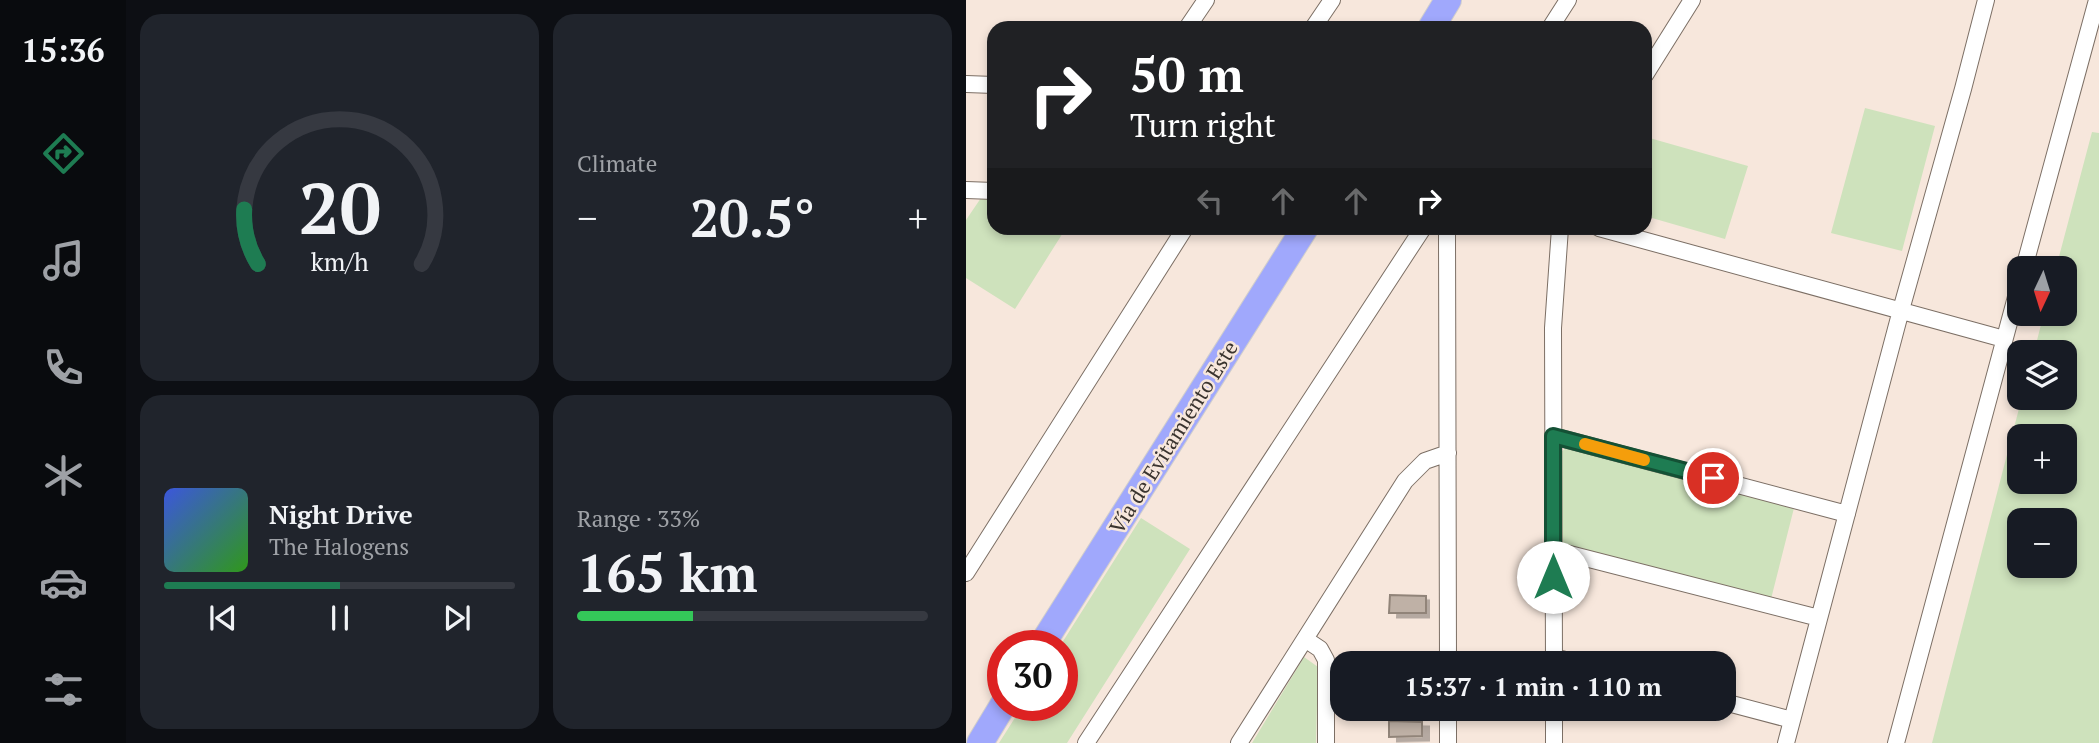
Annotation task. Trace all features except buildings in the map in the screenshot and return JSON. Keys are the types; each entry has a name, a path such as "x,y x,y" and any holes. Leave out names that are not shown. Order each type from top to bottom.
{"highway":[{"path":"1435,21 1448,0"},
{"name":"Vía de Evitamiento Este","path":"1051,630 1301,235"},
{"path":"979,743 993,721"}],"street":[{"path":"1192,21 1206,0"},
{"path":"1318,21 1332,0"},
{"path":"1554,21 1568,0"},
{"path":"1652,64 1692,0"},
{"path":"1786,743 1986,0"},
{"path":"2027,256 2097,0"},
{"path":"966,84 987,85"},
{"path":"966,190 987,191"},
{"path":"966,573 1181,235"},
{"path":"1086,743 1418,235"},
{"path":"1447,235 1448,651"},
{"path":"1554,651 1553,328 1560,235"},
{"path":"1626,235 2004,339"},
{"path":"1896,743 2008,326"},
{"path":"1553,436 1847,514"},
{"path":"1239,743 1405,481 1425,461 1448,453"},
{"path":"1553,550 1819,618"},
{"path":"1305,639 1320,649 1326,660 1326,743"},
{"path":"1736,705 1792,720"},
{"path":"1448,721 1448,743"},
{"path":"1554,721 1554,743"}],"green space":[{"path":"1865,108 1935,126 1902,251 1831,233"},
{"path":"2092,132 2099,133 2099,743 1932,743 2007,455 2007,494 2077,494 2077,424 2015,424 2019,410 2077,410 2077,340 2037,340 2041,326 2077,326 2077,256 2059,256"},
{"path":"1652,139 1748,166 1725,239 1652,218"},
{"path":"983,195 987,195 987,235 1062,235 1015,309 966,278 966,220"},
{"path":"1570,446 1794,508 1771,599 1562,544 1562,451"},
{"path":"1141,518 1190,549 1067,743 999,743 1013,721 1078,721 1078,630 1070,630"},
{"path":"1304,657 1318,667 1316,743 1252,743"}],"slow traffic":[{"path":"1585,444 1644,460"}],"route":[{"path":"1553,577 1553,436 1713,478"}]}
